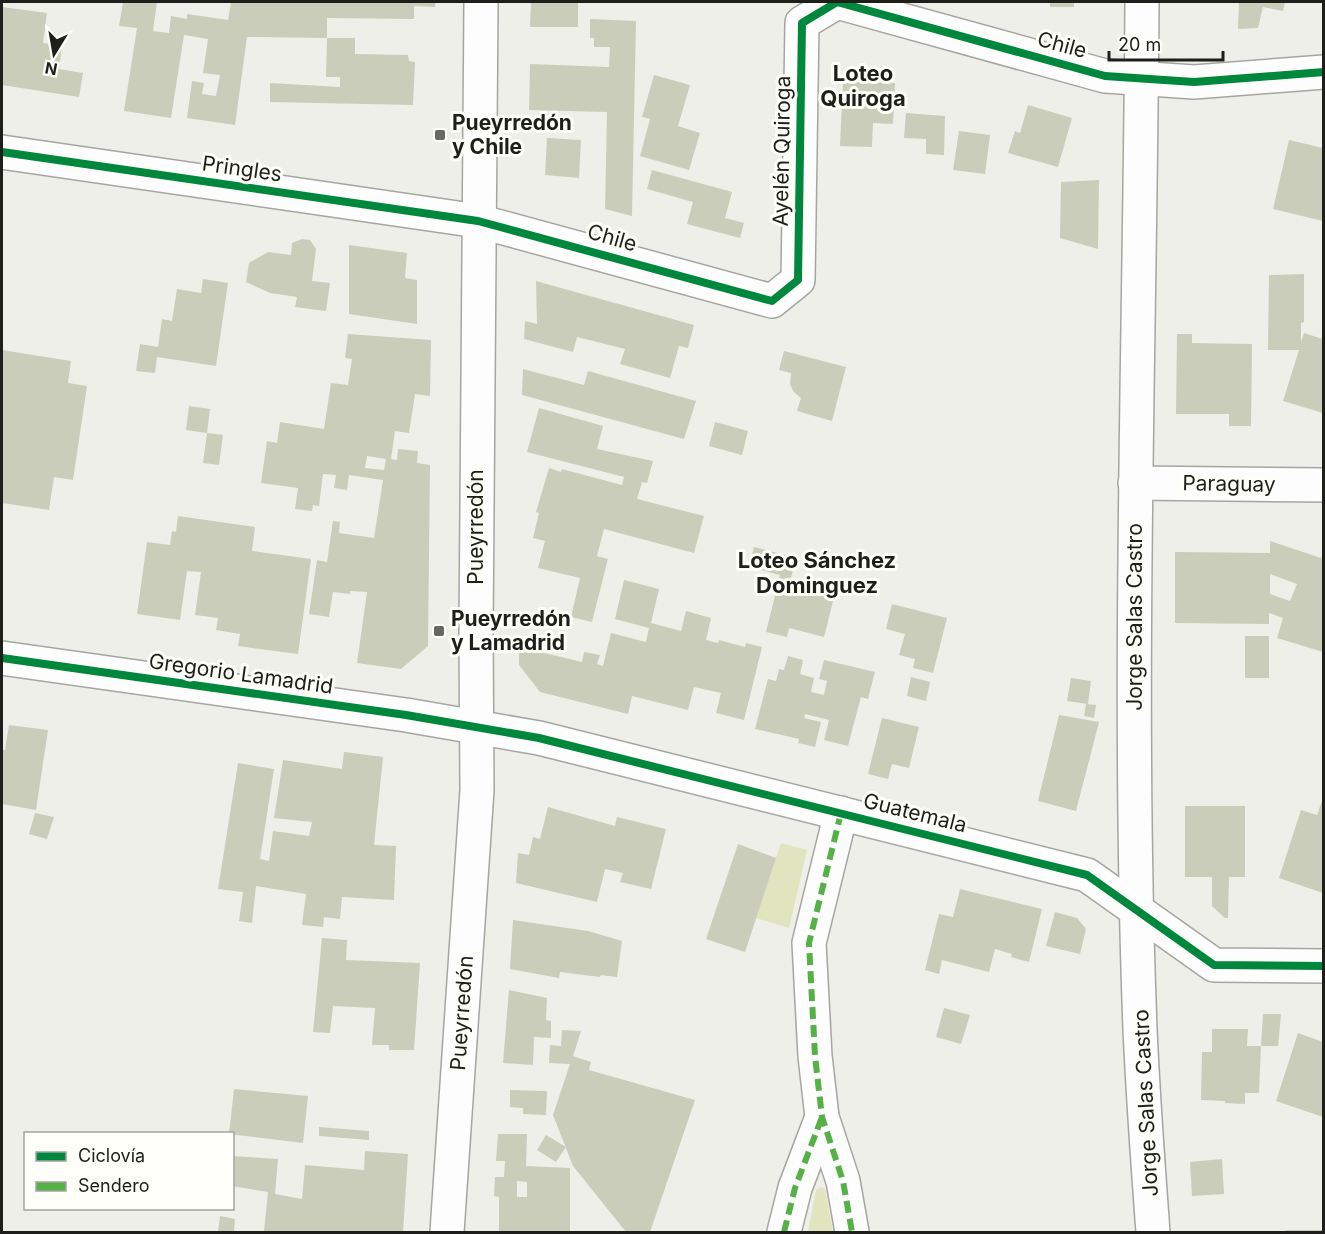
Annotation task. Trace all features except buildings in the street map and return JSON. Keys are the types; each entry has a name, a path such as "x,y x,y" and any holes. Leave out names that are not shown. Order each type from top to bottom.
{"street":[{"name":"Pueyrredón","path":"447,1233 477,790 478,221 481,2"},
{"name":"Chile","path":"802,23 837,2 1105,76 1194,82 1323,72"},
{"name":"Jorge Salas Castro","path":"1142,2 1135,483 1137,910 1140,1029 1154,1233"},
{"name":"Ayelén Quiroga","path":"798,280 802,23"},
{"name":"Pringles","path":"2,153 478,221"},
{"name":"Chile","path":"478,221 772,301 798,280"},
{"name":"Paraguay","path":"1135,483 1323,484"},
{"name":"Gregorio Lamadrid","path":"2,658 476,727"},
{"name":"Guatemala","path":"476,727 539,738 1087,875 1214,965 1323,966"},
{"path":"841,813 809,944 815,1056 822,1116 843,1181 852,1233"},
{"path":"784,1233 795,1188 822,1116"}],"green space":[{"path":"781,843 807,850 789,928 756,918"},
{"path":"821,1187 825,1189 833,1232 808,1232 816,1190"}],"marked path":[{"path":"841,813 809,943 815,1056 822,1117 843,1181 852,1232"},
{"path":"784,1232 795,1188 822,1117"}],"cycle path":[{"path":"2,152 478,221 772,301 798,280 802,23 837,2 1105,76 1194,82 1324,72"},
{"path":"2,658 406,715 539,738 1087,875 1214,965 1324,966"}],"place":[{"name":"Pueyrredón y Chile","path":"440,135"},
{"name":"Pueyrredón y Lamadrid","path":"439,631"}],"district":[{"name":"Loteo Quiroga","path":"863,86"},
{"name":"Loteo Sánchez Dominguez","path":"817,572"}]}
